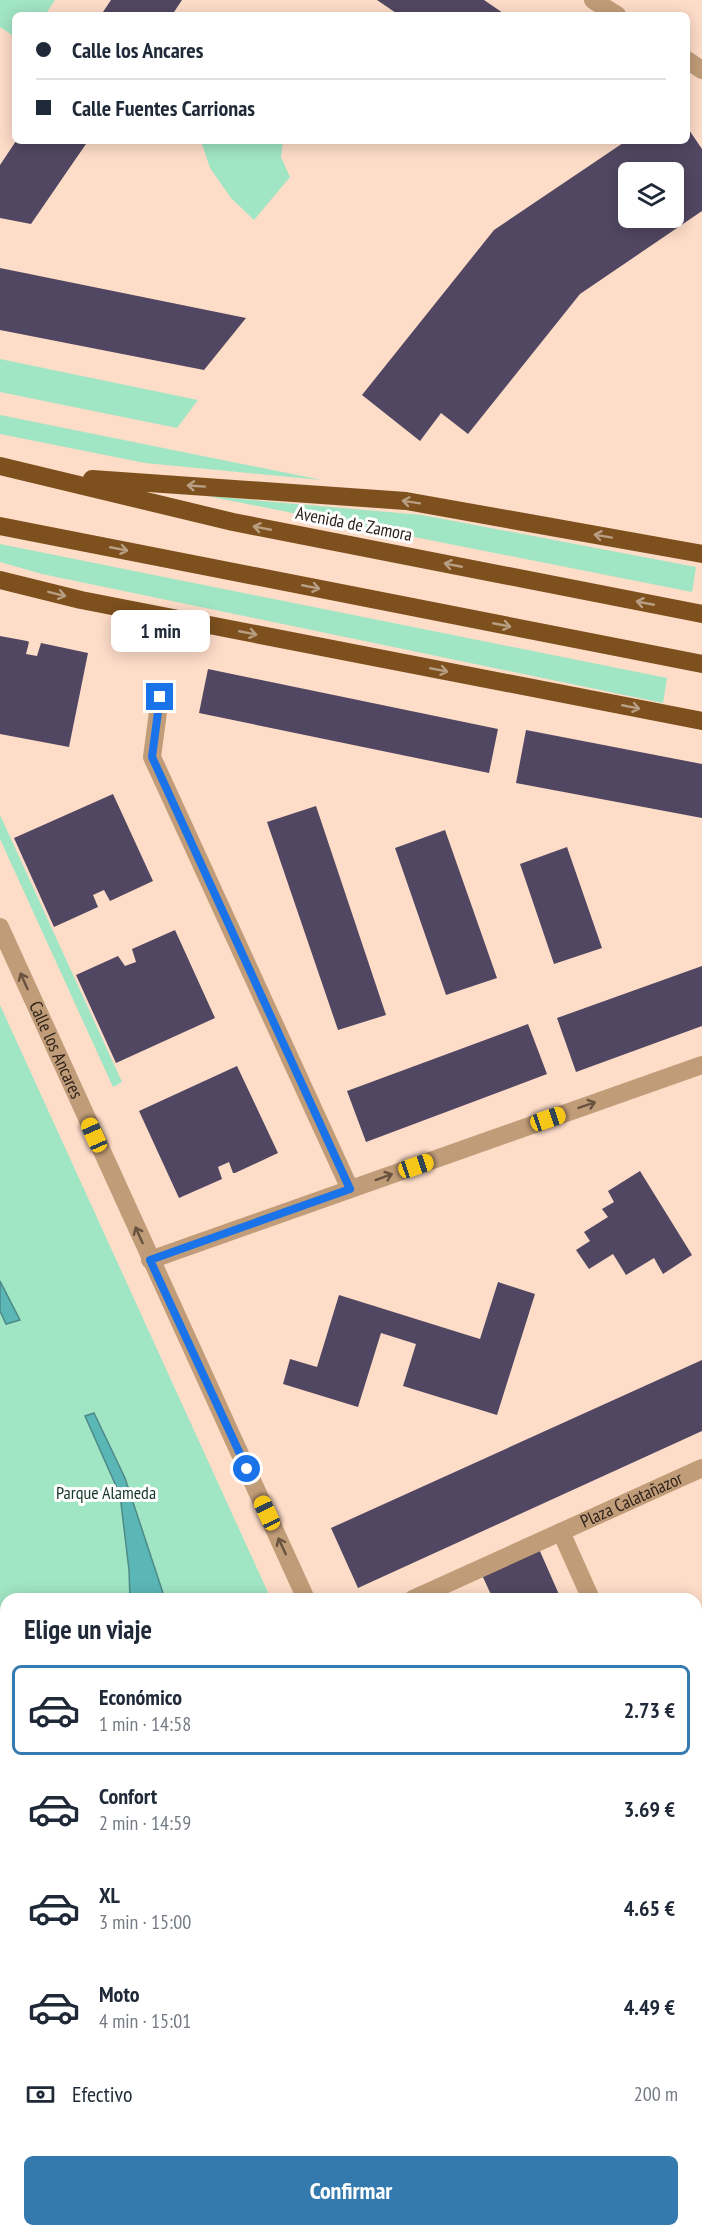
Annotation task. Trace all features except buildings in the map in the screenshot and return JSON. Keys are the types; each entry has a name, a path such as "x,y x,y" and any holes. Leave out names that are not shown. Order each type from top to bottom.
{"highway":[{"name":"Avenida de Zamora","path":"0,466 233,522 702,614"},
{"path":"43,475 406,501 702,554"},
{"path":"0,526 701,664"},
{"path":"0,580 81,600 702,721"}],"street":[{"path":"593,0 612,12"},
{"path":"160,697 152,757 350,1189"},
{"name":"Calle los Ancares","path":"0,927 303,1593"},
{"path":"150,1260 702,1065"},
{"name":"Plaza Calatañazor","path":"426,1593 702,1468"},
{"name":"Plaza Calatañazor","path":"561,1532 588,1593"}],"green space":[{"path":"0,0 55,0 47,12 12,12 12,35 0,27"},
{"path":"202,144 283,144 281,157 290,177 254,220 231,198 210,168"},
{"path":"0,359 198,400 177,428 0,392"},
{"path":"0,415 322,480 145,463 0,434"},
{"path":"207,496 422,515 696,567 692,592"},
{"path":"0,544 667,678 663,703 42,574 0,562"},
{"path":"0,815 122,1082 113,1087 0,839"},
{"name":"Parque Alameda","path":"0,1005 268,1593 0,1593"}],"water":[{"path":"0,1281 20,1320 6,1324 0,1311"},
{"path":"94,1413 125,1478 163,1593 130,1593 120,1495 85,1416"}],"route":[{"path":"160,697 152,757 350,1189 150,1260 247,1469"}]}
